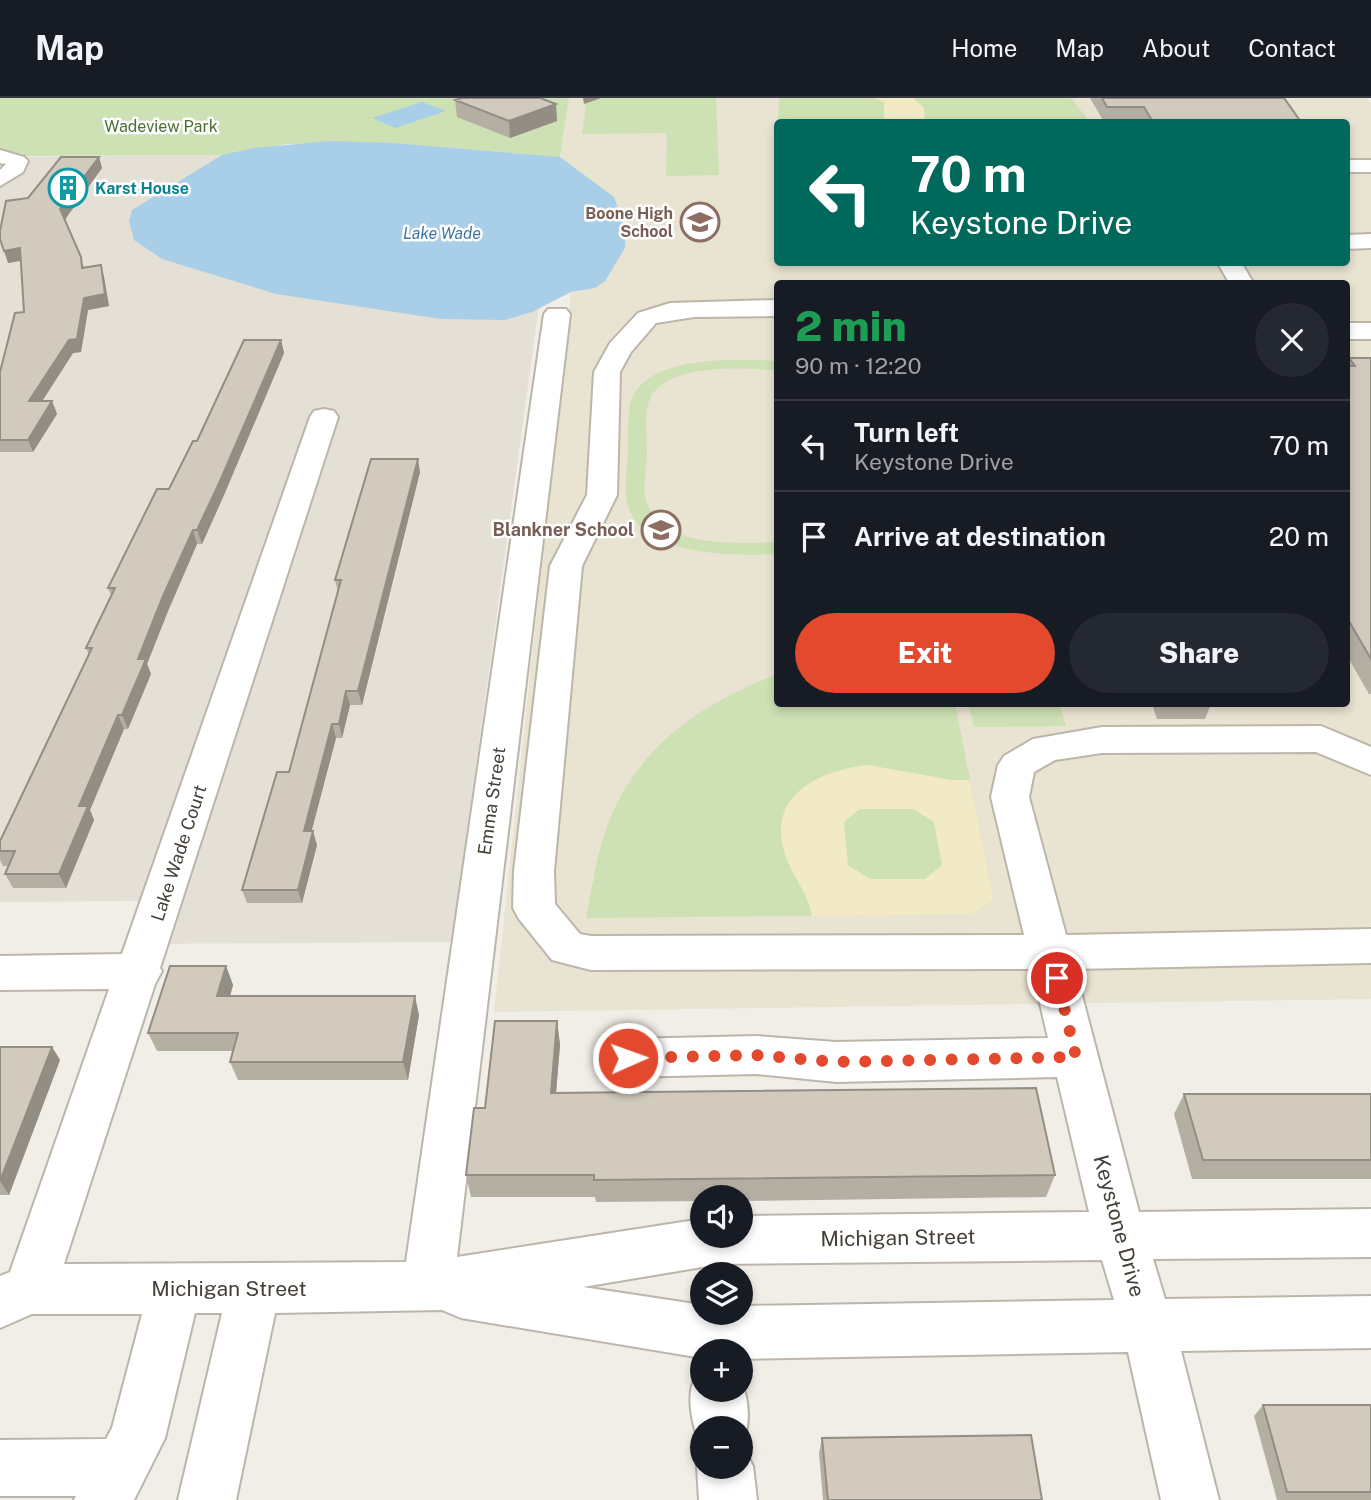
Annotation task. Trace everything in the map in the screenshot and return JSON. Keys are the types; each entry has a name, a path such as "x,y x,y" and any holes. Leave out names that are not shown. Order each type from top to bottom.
{"street":[{"path":"1350,149 1371,149"},
{"path":"0,180 16,168 9,158"},
{"path":"1350,166 1371,166"},
{"path":"1350,242 1371,242"},
{"path":"774,308 694,309 670,311 647,318 620,349 607,372 602,495 566,566 534,871 534,908 567,948 591,953 1050,952 1371,946"},
{"name":"Emma Street","path":"428,1287 557,314"},
{"path":"1350,331 1371,331"},
{"name":"Lake Wade Court","path":"10,1288 139,971 324,416"},
{"name":"Keystone Drive","path":"1190,1500 1010,797 1017,765 1046,748 1102,740 1321,739 1371,762"},
{"path":"0,973 139,971"},
{"path":"628,1058 756,1055 836,1062 1076,1057"},
{"name":"Michigan Street","path":"10,1288 428,1287 720,1240 1371,1233"},
{"name":"Michigan Street","path":"428,1287 698,1339"},
{"path":"206,1500 254,1288"},
{"path":"0,1468 111,1484 136,1438 175,1289"},
{"name":"Michigan Street","path":"753,1340 1147,1325 1371,1322"},
{"path":"726,1479 727,1500"}],"shaded area":[{"name":"Blankner School","path":"569,98 1367,98 1371,103 1371,999 494,1012 571,292 595,288 604,281 625,248 626,231 580,174 560,157"},
{"path":"0,152 22,157 560,152 452,942 129,944 143,901 0,902"}],"green space":[{"name":"Wadeview Park","path":"0,98 569,98 560,157 453,148 288,144 222,155 24,156 0,150"},
{"path":"587,98 716,98 719,175 666,176 667,133 582,134"},
{"path":"779,98 1071,98 1088,119 778,119"},
{"path":"742,360 774,361 774,370 706,370 670,379 657,388 649,401 647,414 647,502 659,521 673,531 707,541 774,542 774,554 714,553 668,543 649,534 635,520 627,502 629,416 633,396 643,383 678,366"},
{"path":"774,675 774,707 956,707 994,900 972,914 586,918 606,829 635,774 674,732 722,699"},
{"path":"969,707 1060,707 1066,726 974,727"}],"sand":[{"path":"875,98 913,98 924,108 925,117 884,119 884,102"},
{"path":"868,765 952,780 970,780 994,900 972,914 812,916 805,895 788,862 782,840 782,822 787,806 798,792 812,782 848,768","holes":["860,809 913,809 934,822 942,865 925,879 870,879 848,865 844,822"]}],"water":[{"path":"422,102 446,111 395,128 372,118"},
{"name":"Lake Wade","path":"330,141 393,143 560,157 614,197 626,231 625,248 605,281 595,288 571,292 532,312 505,320 441,319 276,294 162,259 134,240 129,221 132,210 222,155 254,148"}],"building":[{"path":"540,98 556,104 509,121 455,100"},
{"path":"1102,98 1284,98 1299,119 1151,119 1144,107 1107,107"},
{"path":"61,157 99,157 60,209 81,257 82,268 101,265 105,294 84,298 77,339 69,340 29,401 52,401 28,440 0,440 0,372 15,313 24,312 20,248 4,251 0,239 6,201 28,198"},
{"path":"244,340 281,340 220,481 197,530 193,530 163,596 138,659 146,659 122,715 118,715 79,806 88,806 59,874 5,874 15,851 0,851 0,841 92,648 86,648 115,588 108,588 157,489 169,489 193,441 197,441"},
{"path":"1350,358 1371,358 1371,659 1350,623 1350,366 1355,366"},
{"path":"371,459 418,459 358,691 346,691 339,724 332,724 304,831 313,831 298,890 242,890 277,772 289,772 341,580 335,580"},
{"path":"170,966 226,966 217,996 415,996 403,1062 230,1062 238,1033 148,1033"},
{"path":"495,1021 557,1021 551,1093 1036,1088 1055,1175 594,1180 594,1175 466,1175 474,1108 485,1108"},
{"path":"0,1047 52,1047 0,1181"},
{"path":"1184,1094 1371,1094 1371,1160 1203,1160"},
{"path":"1263,1405 1371,1405 1371,1492 1287,1492"},
{"path":"1031,1435 1042,1500 828,1500 822,1438"}],"place":[{"name":"Karst House","path":"68,188"},
{"name":"Boone High School","path":"700,222"},
{"name":"Blankner School","path":"661,530"}],"route":[{"path":"628,1058 756,1055 836,1062 1076,1057 1057,978"}]}
